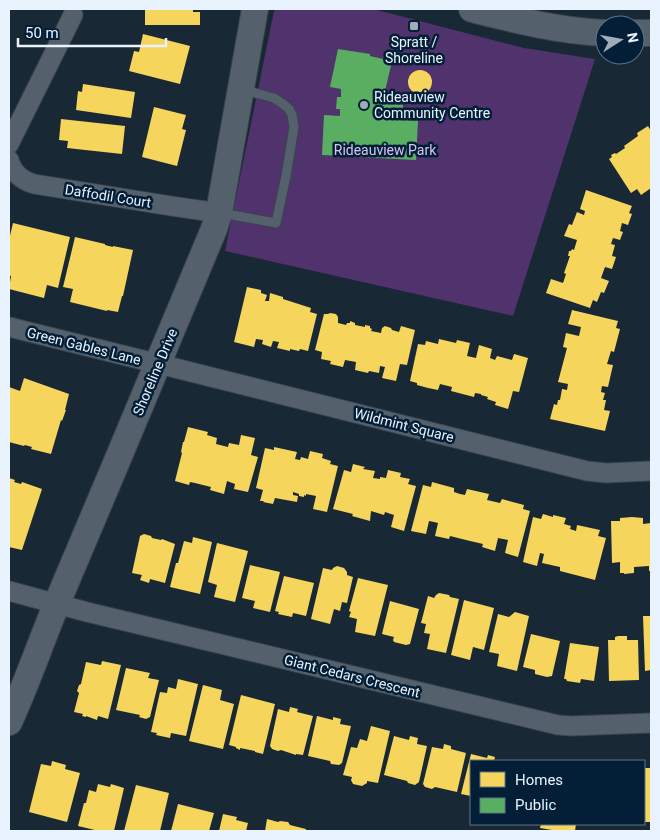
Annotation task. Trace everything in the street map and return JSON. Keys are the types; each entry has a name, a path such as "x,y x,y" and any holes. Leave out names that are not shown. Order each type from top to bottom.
{"street":[{"name":"Shoreline Drive","path":"9,722 56,604 214,228 219,212 255,9"},
{"path":"472,9 560,29 595,33"},
{"path":"9,144 73,14"},
{"name":"Daffodil Court","path":"9,160 12,169 20,177 34,184 219,212"},
{"name":"Green Gables Lane","path":"9,327 158,364"},
{"name":"Wildmint Square","path":"158,364 587,471 606,473 651,471"},
{"name":"Giant Cedars Crescent","path":"9,592 558,725 651,724"}],"lane":[{"path":"219,212 276,223 286,176 294,127 289,109 274,98 241,89"}],"green space":[{"name":"Rideauview Park","path":"278,9 373,9 524,48 595,59 513,316 225,251 274,11"}],"building: Homes":[{"path":"145,9 193,9 193,12 200,12 200,25 145,25"},
{"path":"143,34 190,46 180,84 129,71 134,51 139,52"},
{"path":"420,70 428,74 432,82 428,90 420,94 412,90 408,82 412,74"},
{"path":"83,84 135,92 131,118 76,110 78,91 82,92"},
{"path":"154,107 186,115 182,129 186,130 177,166 142,157"},
{"path":"61,119 125,126 122,154 67,148 68,141 59,140"},
{"path":"648,126 651,131 651,188 641,195 637,189 631,193 609,159 612,157 611,155 625,148 624,146 638,136 637,133"},
{"path":"586,190 632,206 629,213 632,214 628,225 622,223 620,231 623,232 620,240 613,238 611,244 615,245 612,256 616,257 612,269 605,267 601,278 609,281 604,293 601,292 597,302 593,300 590,308 546,293 551,279 563,283 566,274 564,273 570,256 568,256 569,251 574,250 577,240 564,236 569,224 572,225 577,212 584,215 585,211 580,209"},
{"path":"13,223 70,237 58,288 47,285 44,298 9,289 11,276 9,275 9,240"},
{"path":"75,237 133,250 118,312 70,302 73,289 63,287"},
{"path":"247,287 261,290 261,293 267,295 265,301 269,301 270,293 311,308 310,312 317,314 308,351 290,349 290,351 277,348 279,342 273,341 271,347 262,344 263,340 256,339 254,347 234,342"},
{"path":"572,310 618,321 616,328 620,329 614,352 611,351 607,364 613,365 608,387 602,386 601,392 605,393 603,400 606,400 604,410 610,411 605,431 550,419 554,404 557,405 558,400 560,400 562,389 567,390 568,384 558,382 567,348 563,347 566,333 579,336 581,327 568,324"},
{"path":"324,314 336,314 338,323 346,325 350,321 355,323 355,325 370,326 371,331 381,333 382,328 385,326 399,332 401,326 415,330 407,365 400,364 396,381 382,378 385,367 380,366 379,373 369,371 368,373 355,370 356,362 345,360 343,367 330,364 331,361 321,359 322,352 315,350"},
{"path":"439,339 456,343 457,340 470,343 467,356 476,358 479,345 492,349 490,358 495,360 497,356 512,360 514,354 528,358 519,392 513,391 508,409 495,405 496,402 487,399 488,397 481,394 475,393 474,397 451,391 452,387 440,384 438,390 417,385 417,383 410,381 418,344 425,345 426,341 438,344"},
{"path":"24,378 69,394 66,410 61,420 51,454 31,449 32,447 25,445 9,442 9,387 20,391"},
{"path":"188,427 208,432 207,435 217,438 216,444 228,447 229,443 239,445 241,435 255,438 251,455 258,457 248,492 234,489 235,484 227,481 224,494 210,490 211,487 190,482 189,485 175,481"},
{"path":"274,447 297,452 295,459 300,460 301,457 308,459 310,451 323,454 322,458 331,461 330,464 338,466 327,512 313,509 316,496 306,494 304,497 293,492 293,495 298,496 297,502 275,498 273,504 260,501 263,490 256,488 265,448 274,450"},
{"path":"353,464 365,467 363,469 375,471 373,478 386,478 388,470 401,473 400,477 410,479 408,484 416,486 404,531 391,527 394,515 385,512 384,515 371,511 370,521 333,509 344,470 351,472"},
{"path":"9,478 15,480 14,482 21,484 22,482 42,489 22,550 9,547"},
{"path":"432,482 454,488 454,492 460,494 465,495 467,489 489,494 487,500 500,503 502,499 524,505 523,509 530,511 518,557 505,553 508,540 498,538 495,551 482,547 483,544 450,536 449,539 435,536 438,523 434,522 429,521 426,534 411,531 423,485 431,487"},
{"path":"543,514 566,518 564,524 571,526 570,529 576,531 577,525 600,530 598,536 606,538 595,580 560,571 560,567 542,563 544,554 540,553 537,566 523,562 533,517 541,519"},
{"path":"620,518 643,518 643,524 651,523 651,571 649,571 649,566 634,567 634,573 624,574 620,573 620,562 612,563 611,521 620,521"},
{"path":"144,534 175,544 165,583 150,579 149,583 140,580 142,575 132,573 140,536"},
{"path":"193,537 212,542 200,594 170,587 184,541 192,543"},
{"path":"217,543 248,551 235,602 214,597 217,585 208,582"},
{"path":"250,565 280,572 270,612 253,608 255,601 242,598"},
{"path":"337,566 344,568 347,575 353,577 347,603 342,602 340,611 334,609 330,624 311,619 323,568 332,570"},
{"path":"284,576 314,583 306,616 293,613 292,617 278,614 279,612 275,611"},
{"path":"358,578 388,585 375,636 355,632 357,619 349,617"},
{"path":"439,593 459,599 446,653 427,649 430,634 424,633 426,624 421,623 428,596 434,598"},
{"path":"464,600 494,608 484,650 473,647 470,660 451,655"},
{"path":"390,601 419,609 410,644 394,642 394,637 382,634"},
{"path":"515,612 529,616 517,671 497,666 499,654 489,652 498,614 509,617"},
{"path":"643,616 651,616 651,670 645,671"},
{"path":"531,634 560,641 552,676 547,677 535,674 535,670 523,667"},
{"path":"627,636 627,640 638,640 639,680 609,681 608,640 615,640 615,637"},
{"path":"570,643 599,647 594,681 581,679 580,683 564,679"},
{"path":"102,661 121,665 108,719 98,716 97,720 74,712 79,693 77,691 81,684 86,662 101,665"},
{"path":"126,668 150,673 148,678 159,680 150,717 146,719 139,717 140,715 116,710"},
{"path":"178,679 198,684 186,736 171,733 170,738 156,735 157,733 151,732 160,692 167,693 168,687 176,689"},
{"path":"203,685 222,690 220,700 234,704 223,749 189,741"},
{"path":"241,695 275,704 263,754 240,748 240,750 229,745"},
{"path":"290,707 298,709 297,712 313,716 303,755 278,751 270,746 278,709 289,712"},
{"path":"317,716 333,720 333,717 341,719 340,724 351,726 342,763 339,765 308,756"},
{"path":"371,726 390,731 378,783 367,781 362,786 353,784 352,777 343,775 351,747 357,748 360,739 367,741"},
{"path":"394,736 409,740 410,736 418,738 417,744 427,746 419,782 415,785 384,775"},
{"path":"444,744 451,746 451,749 466,753 457,792 435,787 432,789 425,787 423,784 432,747 443,749"},
{"path":"471,754 487,758 488,755 495,757 494,760 470,760 470,796 461,794"},
{"path":"52,761 66,765 65,769 80,773 67,822 29,812 41,764 51,766"},
{"path":"645,768 651,768 651,822 645,822"},
{"path":"98,784 110,787 111,784 124,788 114,831 99,831 78,826 89,790 96,792"},
{"path":"136,785 169,793 160,831 124,831"},
{"path":"178,804 214,813 209,831 171,831"},
{"path":"223,814 237,817 236,820 248,823 246,831 219,831"},
{"path":"267,819 288,822 290,825 306,829 306,831 265,831"},
{"path":"541,825 576,825 575,831 540,828"}],"building: Public":[{"name":"Rideauview Community Centre","path":"338,49 370,54 370,56 392,61 383,100 379,99 379,104 403,105 402,120 418,121 416,160 322,155 324,115 340,116 340,109 336,109 337,97 341,97 341,89 330,87"}],"place":[{"name":"Spratt / Shoreline","path":"414,26"},
{"name":"Rideauview Community Centre","path":"364,105"}]}
